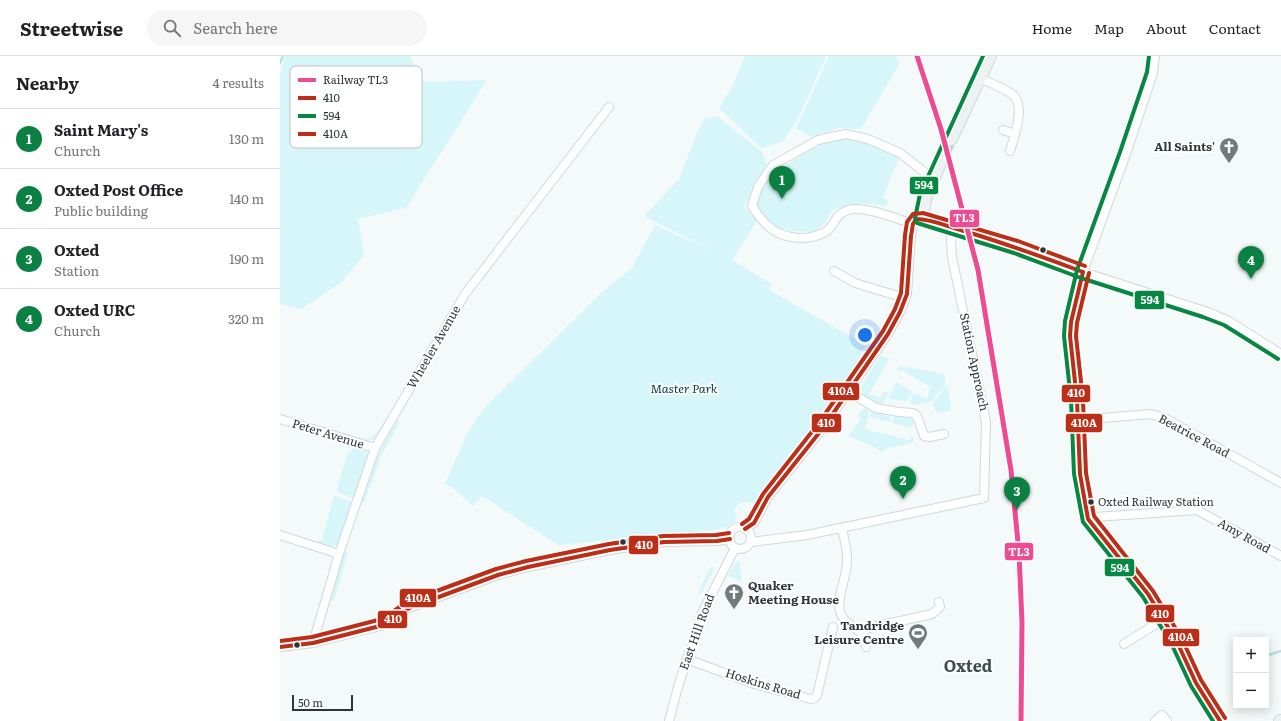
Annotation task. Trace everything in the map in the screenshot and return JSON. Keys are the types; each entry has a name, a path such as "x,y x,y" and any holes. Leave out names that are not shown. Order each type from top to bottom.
{"street":[{"path":"951,139 990,56"},
{"path":"1155,56 1153,73 1126,154 1082,272 1070,331 1077,400 1080,474 1085,509 1089,521 1148,594 1177,642 1196,683 1220,721"},
{"path":"980,78 1013,95 1018,103 1019,115 1010,151"},
{"name":"Wheeler Avenue","path":"313,643 339,554 375,448 465,294 609,107"},
{"path":"1003,130 1015,134"},
{"path":"933,179 900,153 868,139 846,134 818,140 773,165 758,187 752,206 770,228 784,235 795,237 812,237 828,230 837,216 848,210 854,209 861,209 958,230"},
{"path":"745,529 754,523 768,497 823,428 888,334 903,306 907,294 917,221 944,154"},
{"name":"Station Approach","path":"842,528 984,498 986,422 952,258 951,238 958,230"},
{"path":"976,234 1016,247 1082,272 1205,311 1227,320 1281,354"},
{"path":"834,271 855,283 898,296 903,306"},
{"path":"849,390 876,408 899,412 913,412 917,416 924,436 930,437 944,434"},
{"name":"Beatrice Road","path":"1077,420 1151,414 1165,418 1281,483"},
{"name":"Peter Avenue","path":"280,419 375,448"},
{"name":"Amy Road","path":"1089,521 1095,517 1197,510 1281,556"},
{"path":"751,542 750,533 745,529 734,529 730,535 730,542 735,548 744,548 751,542 807,535 842,528 848,561 838,604 840,613 848,624 862,632 866,647"},
{"path":"280,535 339,554"},
{"path":"280,647 313,643 384,626 409,608 498,575 528,567 610,550 664,542 717,541 730,539"},
{"name":"East Hill Road","path":"669,721 678,687 702,613 735,548"},
{"path":"862,632 869,628 932,614 940,608 940,602"},
{"path":"1124,644 1164,619"},
{"name":"Hoskins Road","path":"687,659 754,684 811,699 815,698 817,695 833,627"},
{"path":"1155,721 1162,715 1167,721"}],"green space":[{"path":"285,56 410,56 414,66 290,66 290,148 422,148 422,82 487,80 406,208 358,219 364,255 342,282 301,309 280,304 280,75"},
{"path":"745,56 826,56 797,121 783,141 761,148 719,108 733,85"},
{"path":"829,56 896,56 900,63 861,129 839,128 812,137 796,129"},
{"name":"Master Park","path":"717,116 763,153 767,167 744,206 757,221 732,260 772,284 769,290 866,345 851,374 825,415 762,497 754,504 748,502 740,503 734,510 737,521 723,529 558,545 482,496 473,506 452,487 445,484 467,434 485,407 600,294 632,268 655,225 717,253 644,216 679,179 698,130 704,119"},
{"path":"845,139 868,143 900,155 883,198 888,200 886,206 861,203 856,206 840,207 832,211 825,223 813,232 791,231 773,226 757,209 756,195 776,172 798,157 820,144"},
{"path":"880,356 890,358 869,394 880,398 885,391 889,393 883,403 877,403 864,396 861,387"},
{"path":"900,366 945,374 945,385 932,401 913,405 909,402 914,393 927,399 930,387 902,370 900,372 897,370"},
{"path":"896,382 913,392 907,401 888,399"},
{"path":"946,386 948,386 951,410 940,413 934,409 933,403"},
{"path":"864,408 870,410 865,429 909,440 912,435 914,442 886,449 882,452 870,445 848,436 861,419 858,416"},
{"path":"871,411 892,417 890,422 870,417"},
{"path":"894,416 913,419 915,421 912,428 892,423"},
{"path":"397,419 400,422 381,456 378,455"},
{"path":"384,421 387,423 376,438 364,441 321,428 322,426 364,439 374,435"},
{"path":"324,436 364,448 367,451 369,456 354,499 339,492 337,489 347,454 353,448 323,438"},
{"path":"377,456 381,457 364,503 361,503"},
{"path":"334,496 354,503 340,542 333,546 318,543 319,540 323,541 323,535"},
{"path":"344,552 348,553 334,601 330,600"},
{"path":"739,561 742,582 728,576 734,565"},
{"path":"711,566 714,569 701,594 698,592"},
{"path":"474,574 475,576 427,593 426,591"}],"waterway":[{"path":"280,63 283,56"},
{"path":"1269,655 1281,651"}],"tunnel":[{"path":"944,154 951,139"}],"rail line":[{"name":"TL3","path":"917,56 941,129 978,270 1011,470 1019,553 1022,622 1021,721"}],"transit line":[{"name":"594","path":"983,56 920,194 915,218 917,223 1014,253 1081,278 1203,317 1224,325 1278,359"},
{"name":"594","path":"1149,56 1147,72 1120,152 1077,270 1065,321 1064,336 1071,400 1074,474 1083,522 1143,597 1172,645 1191,686 1213,721"},
{"name":"410A","path":"742,524 749,519 763,494 818,424 883,331 895,309 901,293 905,235 907,222 913,214 923,213 1018,241 1085,266"},
{"name":"410","path":"745,529 754,523 768,497 823,428 888,334 900,312 907,294 911,236 913,224 916,219 934,222 1024,250 1083,272"},
{"name":"410","path":"1083,272 1071,322 1070,336 1077,400 1080,474 1088,519 1148,594 1177,642 1196,683 1220,721"},
{"name":"410A","path":"1089,273 1077,323 1076,336 1083,400 1086,473 1094,516 1153,591 1182,639 1201,680 1225,718"},
{"name":"410A","path":"280,641 312,637 382,619 407,602 496,569 526,561 609,544 663,536 716,535 729,533"},
{"name":"410","path":"280,647 313,643 384,625 409,608 498,575 528,567 610,550 664,542 717,541 730,539"}],"place":[{"name":"All Saints'","path":"1229,164"},
{"name":"Saint Mary's","path":"782,199"},
{"name":"Oxted URC","path":"1251,279"},
{"name":"Oxted Post Office","path":"903,499"},
{"name":"Oxted Railway Station","path":"1091,502"},
{"name":"Oxted","path":"1017,510"},
{"name":"Quaker Meeting House","path":"734,610"},
{"name":"Tandridge Leisure Centre","path":"918,650"}],"district":[{"name":"Oxted","path":"968,666"}]}
